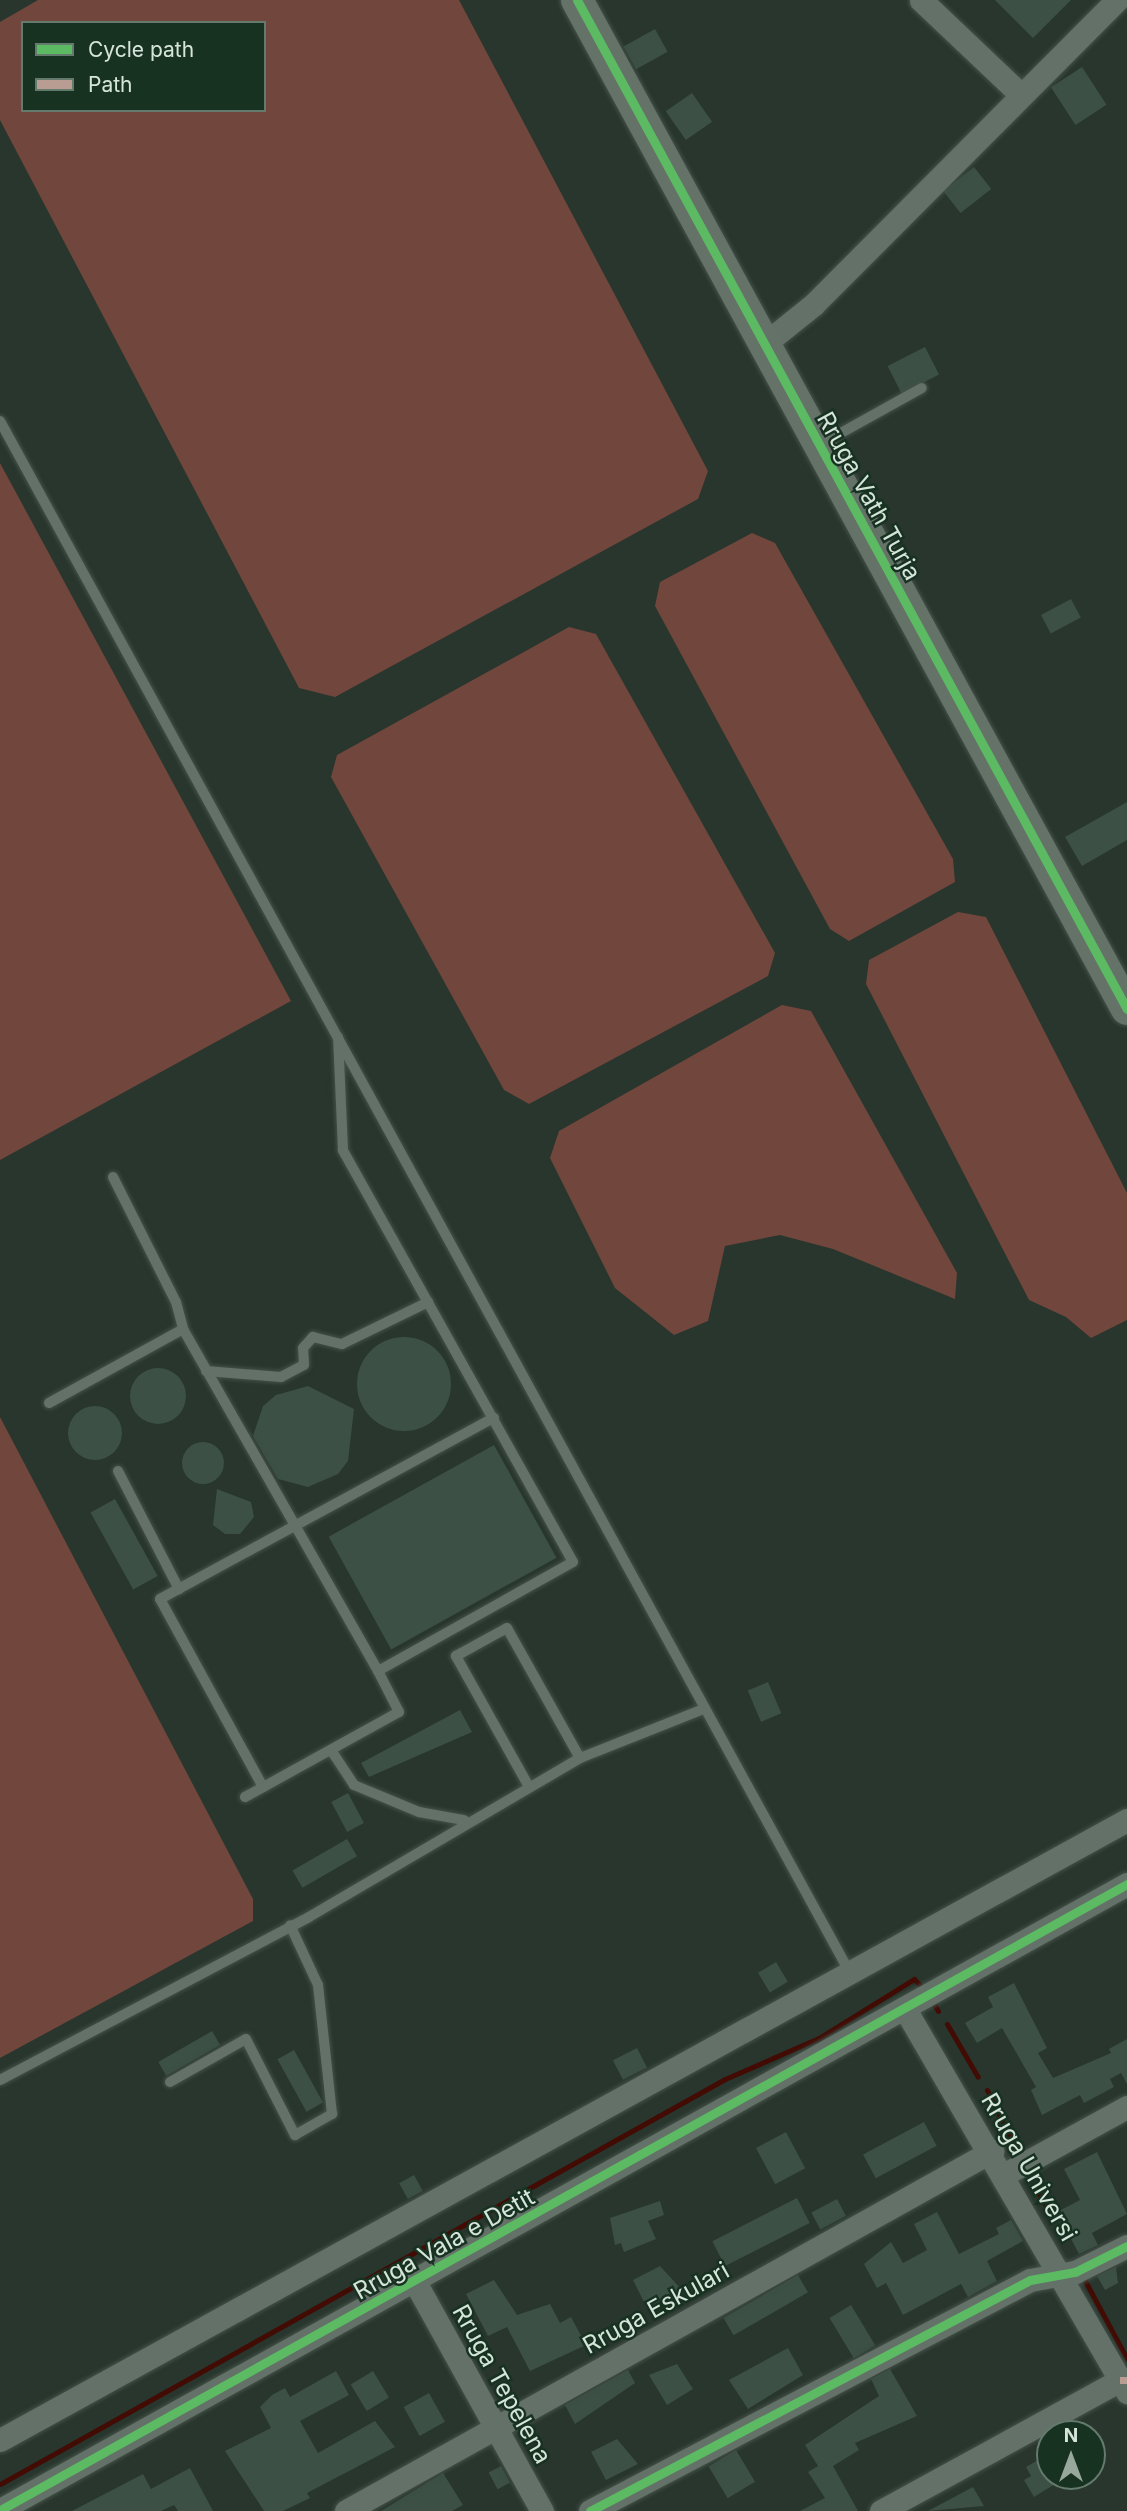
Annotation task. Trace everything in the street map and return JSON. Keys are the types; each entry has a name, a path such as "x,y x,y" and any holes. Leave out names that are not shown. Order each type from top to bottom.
{"street":[{"name":"Rruga Vath Turja","path":"577,0 1127,1009"},
{"path":"921,0 1020,94"},
{"path":"763,345 813,304 1020,94 1117,0"},
{"path":"0,2440 1127,1820"},
{"path":"905,2009 942,1985 1127,1884"},
{"name":"Rruga Universi","path":"905,2009 992,2151 1123,2386"},
{"name":"Rruga Vala e Detit","path":"0,2510 905,2009"},
{"path":"1005,2174 1127,2107"},
{"name":"Rruga Eskulari","path":"346,2511 992,2151"},
{"path":"590,2511 1030,2280 1059,2274 1127,2246"},
{"name":"Rruga Tepelena","path":"415,2282 542,2511"},
{"path":"881,2511 1123,2386"}],"lane":[{"path":"820,446 922,388"},
{"path":"0,421 849,1971"},
{"path":"338,1034 343,1150 573,1562 378,1671"},
{"path":"113,1177 176,1302 183,1329 292,1527 378,1671 399,1712 245,1797"},
{"path":"206,1371 281,1377 304,1365 303,1348 313,1337 342,1344 428,1302"},
{"path":"49,1403 183,1329"},
{"path":"263,1787 160,1599 494,1418"},
{"path":"118,1471 179,1589"},
{"path":"528,1785 456,1656 507,1628 580,1758"},
{"path":"0,2080 445,1839 464,1820 528,1785 580,1758 704,1709"},
{"path":"331,1750 354,1785 419,1812 464,1820"},
{"path":"170,2082 246,2039 295,2134 332,2114 318,1985 290,1925"}],"shaded area":[{"path":"38,0 459,0 708,471 698,499 335,697 299,688 0,120 0,22"},
{"path":"0,463 291,1001 0,1160"},
{"path":"752,533 775,543 953,859 955,882 849,941 830,929 655,606 660,582"},
{"path":"569,627 596,634 775,953 768,976 529,1104 504,1090 331,777 337,755"},
{"path":"958,912 986,917 1127,1193 1127,1320 1091,1338 1066,1317 1029,1300 866,984 869,960"},
{"path":"782,1005 811,1011 957,1273 955,1299 833,1249 780,1235 725,1246 708,1321 674,1335 615,1288 550,1158 559,1131"},
{"path":"0,1417 253,1899 253,1921 0,2058"}],"building":[{"path":"995,0 1071,0 1033,38"},
{"path":"655,29 668,52 636,69 624,46"},
{"path":"1082,67 1107,105 1075,125 1051,87"},
{"path":"692,93 712,122 686,140 666,111"},
{"path":"974,167 991,189 961,213 943,191"},
{"path":"925,347 939,375 902,394 888,366"},
{"path":"1071,599 1081,618 1051,634 1041,615"},
{"path":"1127,802 1127,840 1082,866 1065,837"},
{"path":"404,1337 422,1341 437,1351 447,1366 451,1384 447,1402 437,1417 422,1427 404,1431 386,1427 371,1417 361,1402 357,1384 361,1366 371,1351 386,1341"},
{"path":"158,1368 169,1370 178,1376 184,1385 184,1407 178,1416 169,1422 158,1424 147,1422 138,1416 132,1407 130,1396 132,1385 138,1376 147,1370"},
{"path":"308,1386 354,1409 348,1461 338,1474 308,1487 278,1479 253,1436 263,1406 276,1395"},
{"path":"95,1406 114,1414 122,1433 114,1452 95,1460 76,1452 68,1433 76,1414"},
{"path":"203,1442 218,1448 224,1463 218,1478 203,1484 188,1478 182,1463 188,1448"},
{"path":"494,1445 557,1558 391,1649 329,1537"},
{"path":"217,1489 251,1502 254,1517 240,1534 225,1534 213,1525"},
{"path":"115,1499 158,1576 133,1590 91,1513"},
{"path":"768,1682 781,1713 761,1722 748,1691"},
{"path":"460,1710 472,1732 369,1777 361,1763"},
{"path":"348,1793 364,1823 347,1832 331,1802"},
{"path":"347,1839 357,1856 302,1888 292,1870"},
{"path":"776,1962 788,1982 770,1993 758,1973"},
{"path":"1014,1983 1047,2048 1038,2053 1053,2078 1111,2053 1109,2049 1127,2039 1127,2084 1121,2073 1110,2079 1114,2087 1084,2103 1080,2095 1042,2115 1031,2090 1036,2087 1002,2028 977,2043 965,2023 993,2007 988,1997"},
{"path":"212,2031 220,2045 166,2076 158,2062"},
{"path":"637,2048 647,2068 623,2080 613,2060"},
{"path":"294,2050 323,2102 306,2112 277,2059"},
{"path":"924,2122 937,2146 876,2178 863,2154"},
{"path":"786,2132 805,2168 775,2184 756,2148"},
{"path":"1097,2152 1127,2214 1092,2233 1098,2245 1079,2254 1057,2212 1080,2200 1064,2169"},
{"path":"414,2175 423,2191 408,2199 399,2183"},
{"path":"797,2198 810,2223 725,2266 712,2241"},
{"path":"837,2199 846,2216 820,2229 811,2213"},
{"path":"660,2201 664,2215 648,2221 656,2239 624,2252 621,2243 615,2245 610,2218"},
{"path":"937,2212 959,2254 999,2234 996,2228 1011,2220 1023,2241 987,2261 997,2281 968,2297 961,2284 903,2315 886,2283 877,2288 864,2264 891,2242 903,2263 927,2250 914,2224"},
{"path":"660,2266 682,2290 647,2308 633,2280"},
{"path":"1116,2267 1118,2283 1105,2290 1097,2276"},
{"path":"798,2275 808,2292 734,2335 724,2318"},
{"path":"494,2280 517,2315 550,2304 560,2323 571,2317 586,2345 530,2371 507,2327 488,2336 466,2294"},
{"path":"851,2305 875,2345 854,2358 830,2318"},
{"path":"788,2348 803,2375 748,2409 729,2380"},
{"path":"677,2364 693,2389 667,2405 649,2375"},
{"path":"890,2369 917,2416 855,2443 859,2450 833,2466 858,2511 800,2511 825,2498 808,2472 818,2466 805,2445 879,2396 871,2379"},
{"path":"628,2370 635,2383 575,2424 565,2405"},
{"path":"336,2371 349,2395 300,2421 318,2453 375,2421 395,2447 307,2493 310,2498 283,2511 264,2511 225,2451 271,2428 260,2407 272,2395 285,2388 290,2397"},
{"path":"373,2371 389,2398 367,2411 351,2384"},
{"path":"429,2393 445,2422 420,2436 404,2407"},
{"path":"617,2439 638,2464 606,2480 591,2452"},
{"path":"736,2450 755,2482 728,2498 709,2466"},
{"path":"1036,2461 1036,2490 1045,2490 1034,2497 1024,2480 1031,2476 1026,2467"},
{"path":"501,2466 510,2483 498,2489 489,2473"},
{"path":"190,2468 213,2511 178,2511 174,2505 161,2511 72,2511 143,2474 151,2489"},
{"path":"443,2473 463,2505 452,2511 381,2511"},
{"path":"973,2487 984,2506 928,2511"}],"waterway":[{"path":"0,2484 725,2079 819,2038 914,1979 920,1985"},
{"path":"934,2004 938,2011"},
{"path":"947,2024 978,2077"},
{"path":"987,2090 1019,2156"},
{"path":"1034,2185 1050,2213"},
{"path":"1084,2279 1127,2359"}],"marked path":[{"path":"1120,2380 1127,2380"}],"cycle path":[{"path":"577,0 1127,1009"},
{"path":"0,2510 1127,1884"},
{"path":"590,2511 1030,2280 1075,2272 1127,2246"}]}
